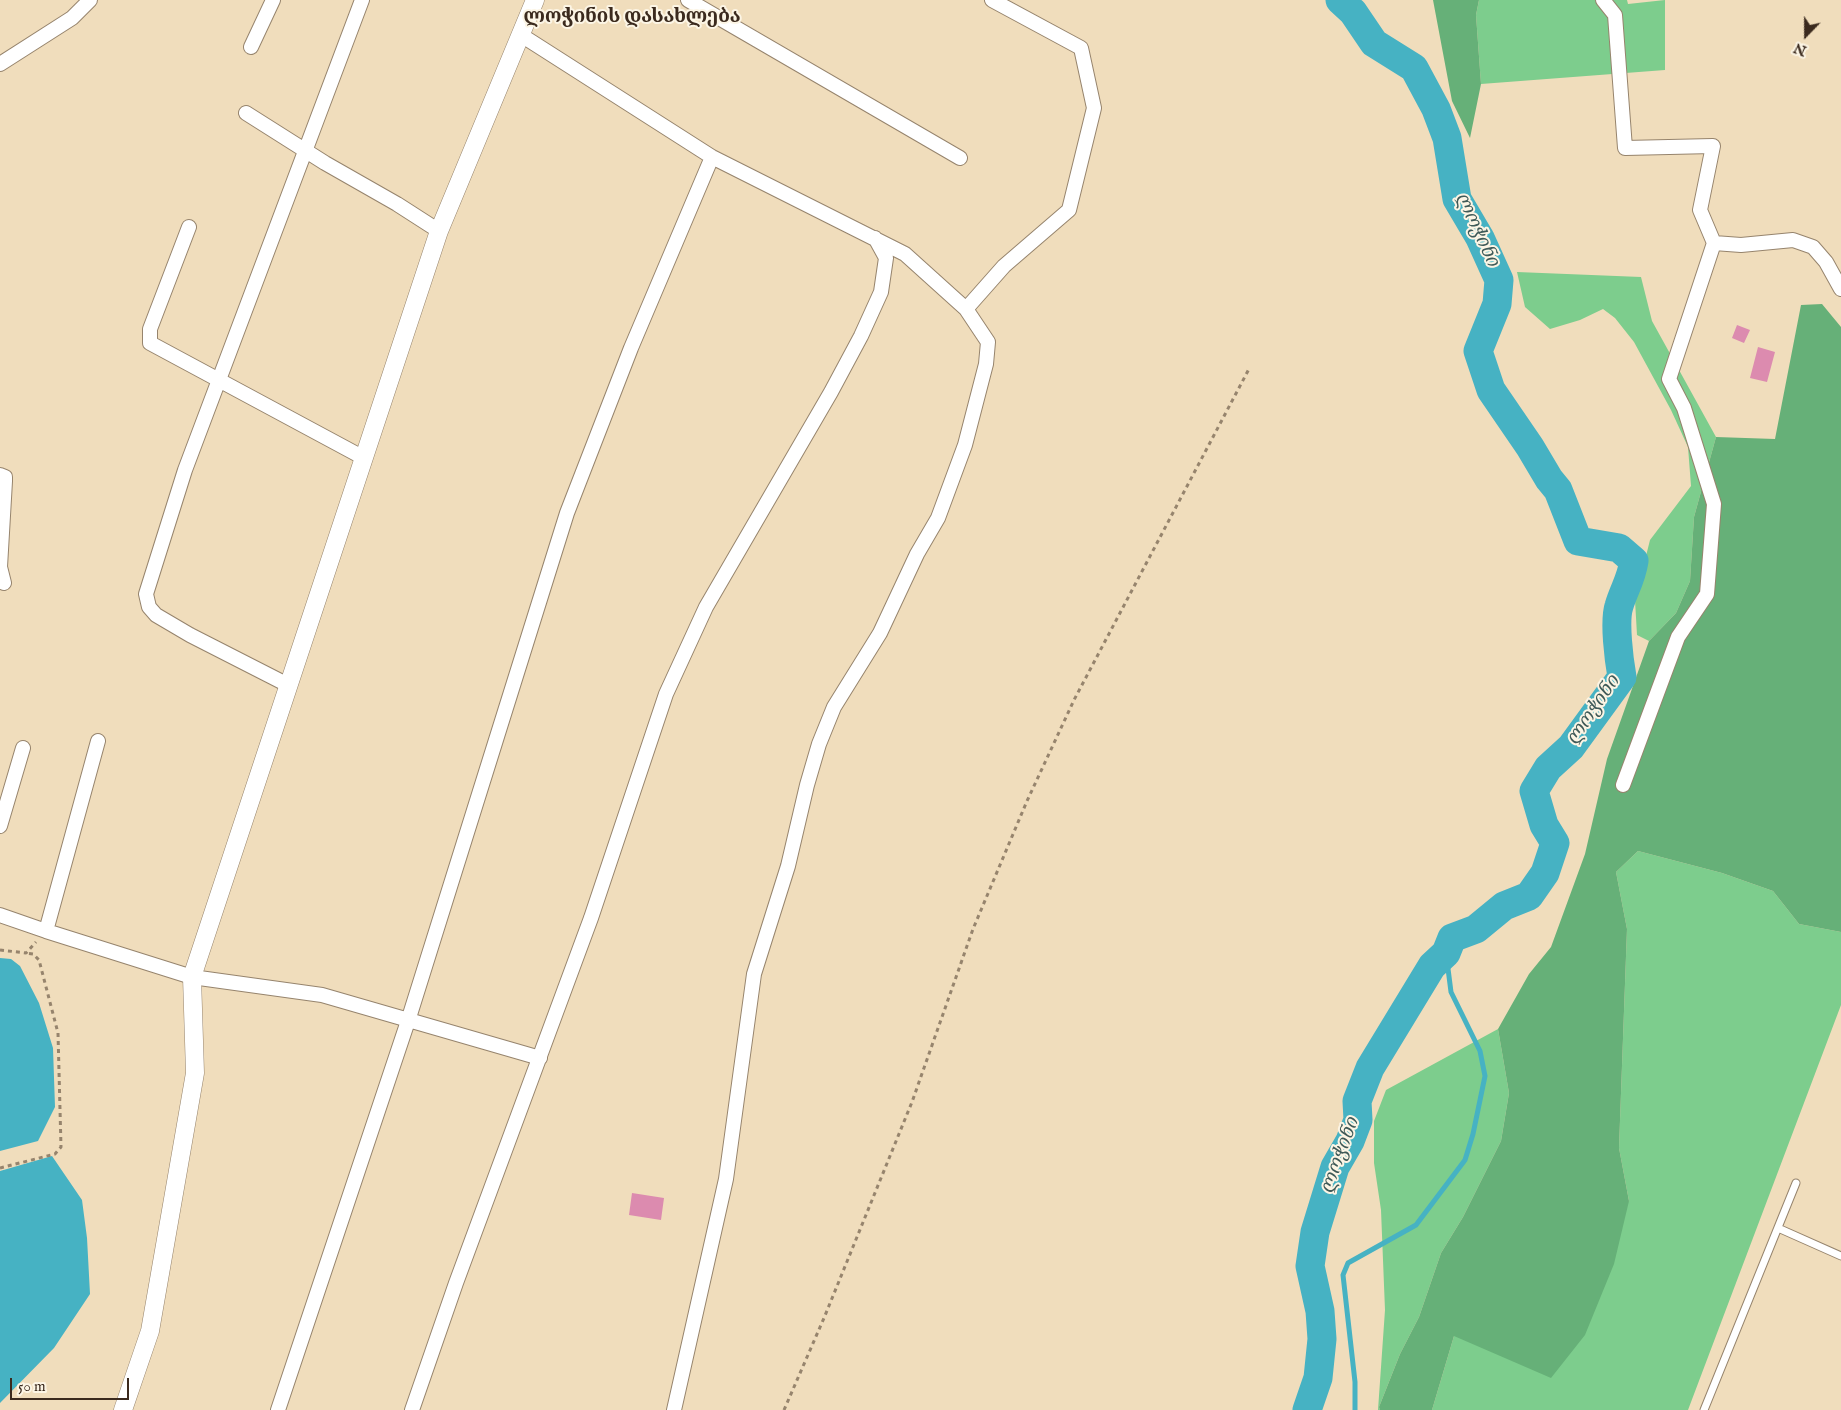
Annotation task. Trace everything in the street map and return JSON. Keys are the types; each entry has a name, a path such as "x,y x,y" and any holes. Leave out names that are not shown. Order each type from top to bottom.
{"street":[{"path":"0,64 72,18 90,0"},
{"path":"251,47 273,0"},
{"path":"288,685 190,635 156,615 149,607 146,594 185,470 362,0"},
{"path":"688,0 960,158"},
{"path":"966,309 1004,266 1069,210 1094,108 1081,48 992,0"},
{"path":"1603,0 1615,15 1625,148 1713,146 1700,210 1714,243 1669,379 1684,408 1714,504 1707,594 1678,637 1623,785"},
{"path":"123,1410 150,1331 195,1072 192,977 439,231 521,35 532,1"},
{"path":"521,35 712,157 875,237 905,254 966,309 988,342 986,364 965,445 938,518 917,554 880,633 834,707 819,744 788,866 754,974 726,1179 674,1410"},
{"path":"246,112 439,231"},
{"path":"278,1410 408,1021 567,513 631,348 712,157"},
{"path":"189,227 150,329 150,343 364,458"},
{"path":"412,1410 456,1283 592,918 666,694 706,607 831,392 881,292 886,258 875,237"},
{"path":"1714,243 1741,245 1794,240 1806,244 1813,247 1826,262 1841,289"},
{"path":"0,475 5,477 0,567 4,583"},
{"path":"46,931 98,741"},
{"path":"0,826 23,748"},
{"path":"0,915 192,977 322,995 540,1058"}],"lane":[{"path":"1704,1410 1796,1183"},
{"path":"1778,1228 1841,1256"}],"path":[{"path":"784,1410 828,1309 912,1102 973,929 1027,801 1074,700 1250,367"},
{"path":"26,952 46,931"},
{"path":"0,950 26,952 33,954 39,960 58,1033 61,1147 55,1154 0,1168"}],"green space":[{"path":"1433,0 1479,0 1476,15 1481,84 1470,138 1452,101"},
{"path":"1479,0 1627,0 1628,4 1665,0 1665,70 1481,84 1476,15"},
{"path":"1517,272 1641,277 1652,321 1716,437 1694,517 1690,581 1676,613 1649,641 1637,635 1635,600 1650,540 1691,486 1688,447 1671,410 1634,342 1615,318 1603,309 1580,320 1550,329 1525,307"},
{"path":"1822,304 1841,327 1841,932 1799,924 1773,891 1722,873 1638,851 1616,872 1627,929 1619,1148 1629,1201 1614,1264 1585,1335 1551,1378 1454,1336 1432,1410 1380,1410 1379,1407 1400,1354 1419,1317 1441,1253 1463,1217 1501,1141 1509,1093 1498,1029 1529,974 1551,947 1585,854 1607,759 1649,641 1676,613 1690,581 1694,517 1716,437 1775,439 1801,305"},
{"path":"1638,851 1722,873 1773,891 1799,924 1841,932 1841,1005 1688,1410 1432,1410 1454,1336 1629,1201 1619,1148 1627,929 1616,872"},
{"path":"1498,1029 1509,1093 1501,1141 1463,1217 1441,1253 1419,1317 1400,1354 1379,1407 1380,1410 1378,1410 1385,1310 1381,1210 1374,1163 1374,1121 1386,1090"}],"water":[{"path":"0,958 11,959 20,966 39,1003 53,1048 55,1107 38,1141 0,1151"},
{"path":"52,1156 82,1200 87,1238 90,1294 54,1348 0,1403 0,1171"}],"building":[{"path":"1737,325 1750,330 1744,343 1732,338"},
{"path":"1758,347 1775,352 1767,382 1750,378"},
{"path":"632,1193 664,1198 661,1220 629,1215"}],"waterway":[{"name":"ლოჭინი","path":"1307,1410 1318,1378 1322,1339 1320,1311 1310,1266 1315,1232 1335,1167 1350,1141 1358,1120 1357,1101 1370,1068 1432,966 1446,953 1452,938 1476,929 1504,906 1529,896 1545,873 1555,843 1544,825 1534,791 1548,768 1571,747 1622,677 1617,621 1621,600 1634,561 1619,548 1578,541 1558,490 1491,390 1478,351 1497,304 1499,280 1480,238 1457,199 1447,138 1436,109 1414,68 1374,43 1353,12 1340,0"},
{"path":"1355,1410 1355,1382 1343,1275 1348,1263 1416,1225 1465,1160 1473,1134 1485,1076 1480,1051 1451,992 1446,953"}],"district":[{"name":"ლოჭინის დასახლება","path":"632,18"}]}
